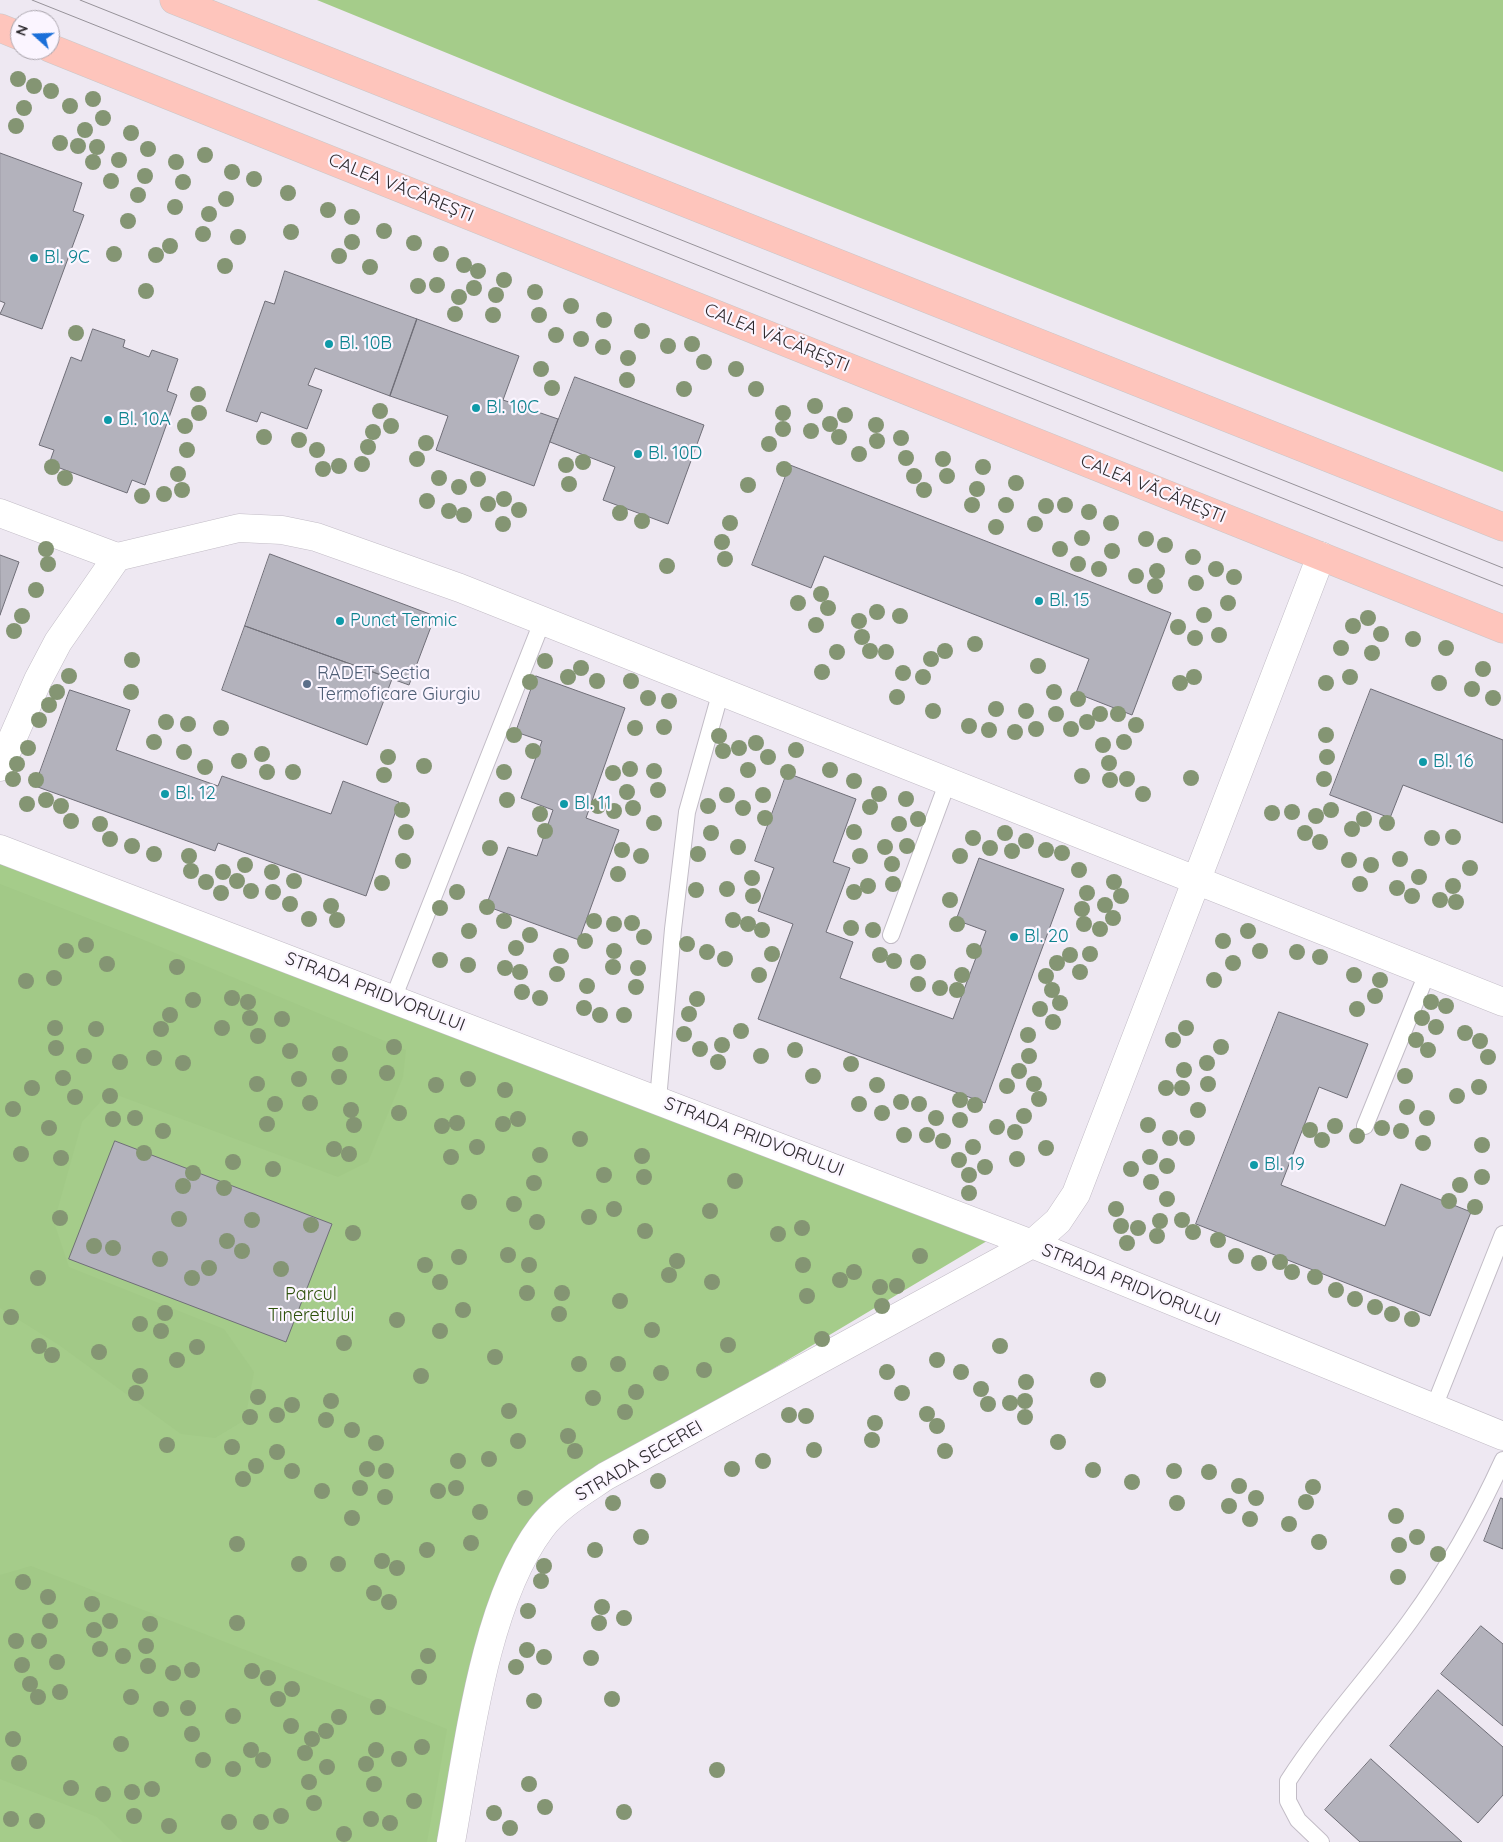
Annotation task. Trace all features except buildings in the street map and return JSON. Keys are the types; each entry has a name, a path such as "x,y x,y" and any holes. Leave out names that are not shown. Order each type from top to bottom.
{"main road":[{"path":"174,0 1503,527"},
{"name":"CALEA VĂCĂREȘTI","path":"60,52 1503,629"}],"street":[{"path":"0,513 118,557 239,528 282,530 325,540 460,588 1503,1002"},
{"name":"STRADA SECEREI","path":"451,1842 490,1644 510,1585 525,1552 542,1526 571,1500 606,1476 1032,1244 1058,1221 1076,1194 1321,556"},
{"path":"2,754 58,642 118,557"},
{"name":"STRADA PRIDVORULUI","path":"0,848 1032,1244 1503,1436"}],"lane":[{"path":"393,999 542,622"},
{"path":"658,1100 673,929 687,812 721,691"},
{"path":"891,935 948,781"},
{"path":"1365,1126 1428,971"},
{"path":"1434,1408 1503,1234"},
{"path":"1321,1842 1294,1814 1288,1801 1288,1781 1410,1621 1442,1574 1478,1514 1503,1460"}],"green space":[{"path":"317,0 1503,0 1503,472 567,102"},
{"name":"Parcul Tineretului","path":"0,854 997,1235 600,1472 535,1521 446,1842 0,1842"},
{"path":"0,884 144,940 406,1050 403,1077 368,1162 338,1177 109,1092 82,1122 54,1222 69,1267 224,1329 254,1372 245,1420 215,1438 181,1434 59,1345 0,1308"},
{"path":"31,1566 447,1729 427,1842 123,1842 97,1817 0,1779 0,1575"}],"tram line":[{"path":"32,0 1503,586"},
{"path":"80,0 1503,568"}],"place":[{"name":"Bl. 9C","path":"34,258"},
{"name":"Bl. 10B","path":"329,344"},
{"name":"Bl. 10C","path":"476,408"},
{"name":"Bl. 10A","path":"108,420"},
{"name":"Bl. 10D","path":"638,454"},
{"name":"Bl. 15","path":"1039,601"},
{"name":"Punct Termic","path":"340,621"},
{"name":"RADET Sectia Termoficare Giurgiu","path":"307,684"},
{"name":"Bl. 16","path":"1423,762"},
{"name":"Bl. 12","path":"165,794"},
{"name":"Bl. 11","path":"564,804"},
{"name":"Bl. 20","path":"1014,937"},
{"name":"Bl. 19","path":"1254,1165"}]}
